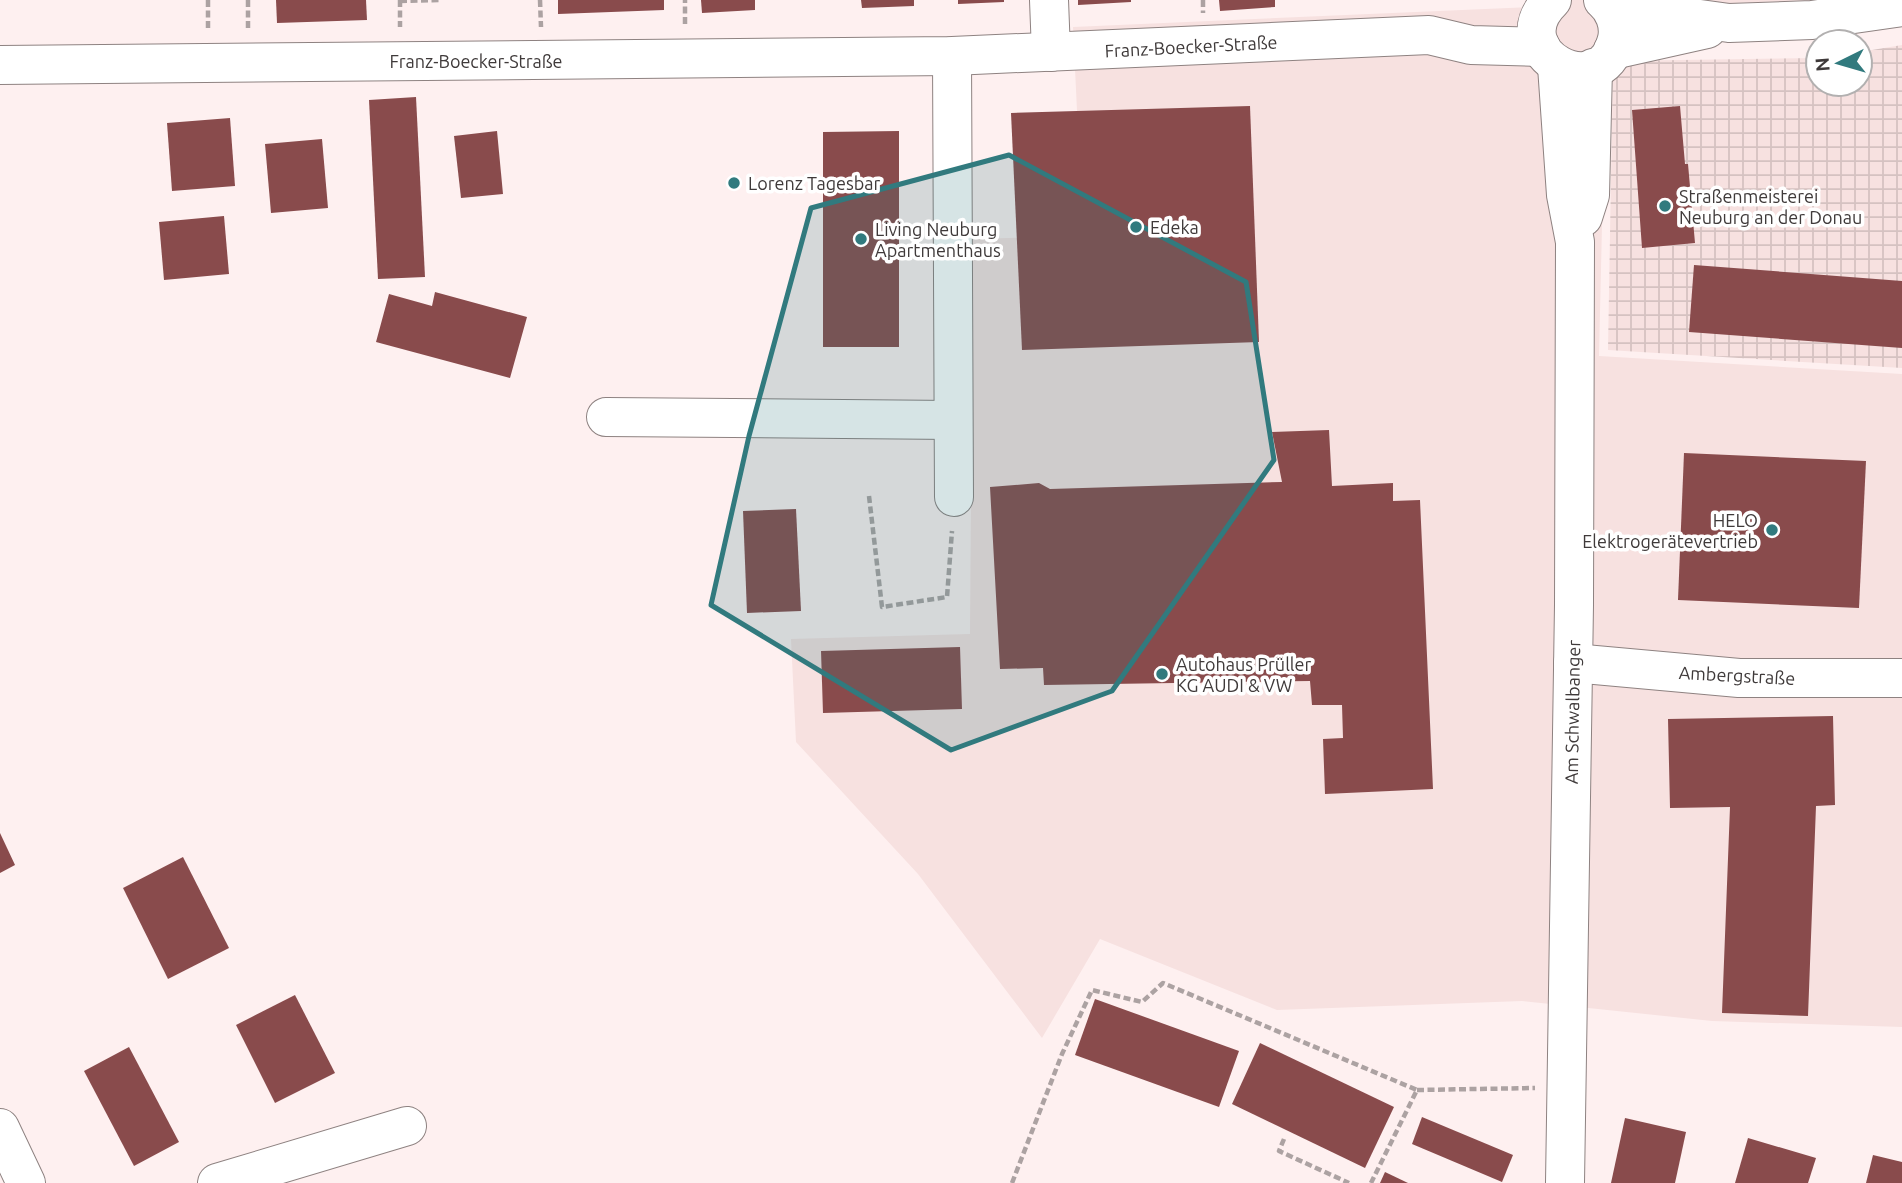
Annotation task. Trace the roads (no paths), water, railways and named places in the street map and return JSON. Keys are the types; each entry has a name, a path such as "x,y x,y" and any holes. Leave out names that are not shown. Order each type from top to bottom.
{"street":[{"path":"1049,0 1051,52"},
{"path":"1608,7 1729,23 1812,20 1846,8 1902,7"},
{"name":"Am Schwalbanger","path":"1565,1183 1573,663 1574,242 1566,195 1566,42 1618,32 1608,7"},
{"name":"Franz-Boecker-Straße","path":"0,65 952,56 1429,35 1471,45 1566,42 1729,23"},
{"path":"952,56 954,497"},
{"path":"606,417 953,420"},
{"name":"Ambergstraße","path":"1573,663 1739,678 1902,678"},
{"path":"218,1183 407,1126"},
{"path":"0,1128 26,1183"}],"place":[{"name":"Lorenz Tagesbar","path":"734,183"},
{"name":"Straßenmeisterei Neuburg an der Donau","path":"1665,206"},
{"name":"Edeka","path":"1136,227"},
{"name":"Living Neuburg Apartmenthaus","path":"861,239"},
{"name":"HELO Elektrogerätevertrieb","path":"1772,530"},
{"name":"Autohaus Prüller KG AUDI & VW","path":"1162,674"}]}
